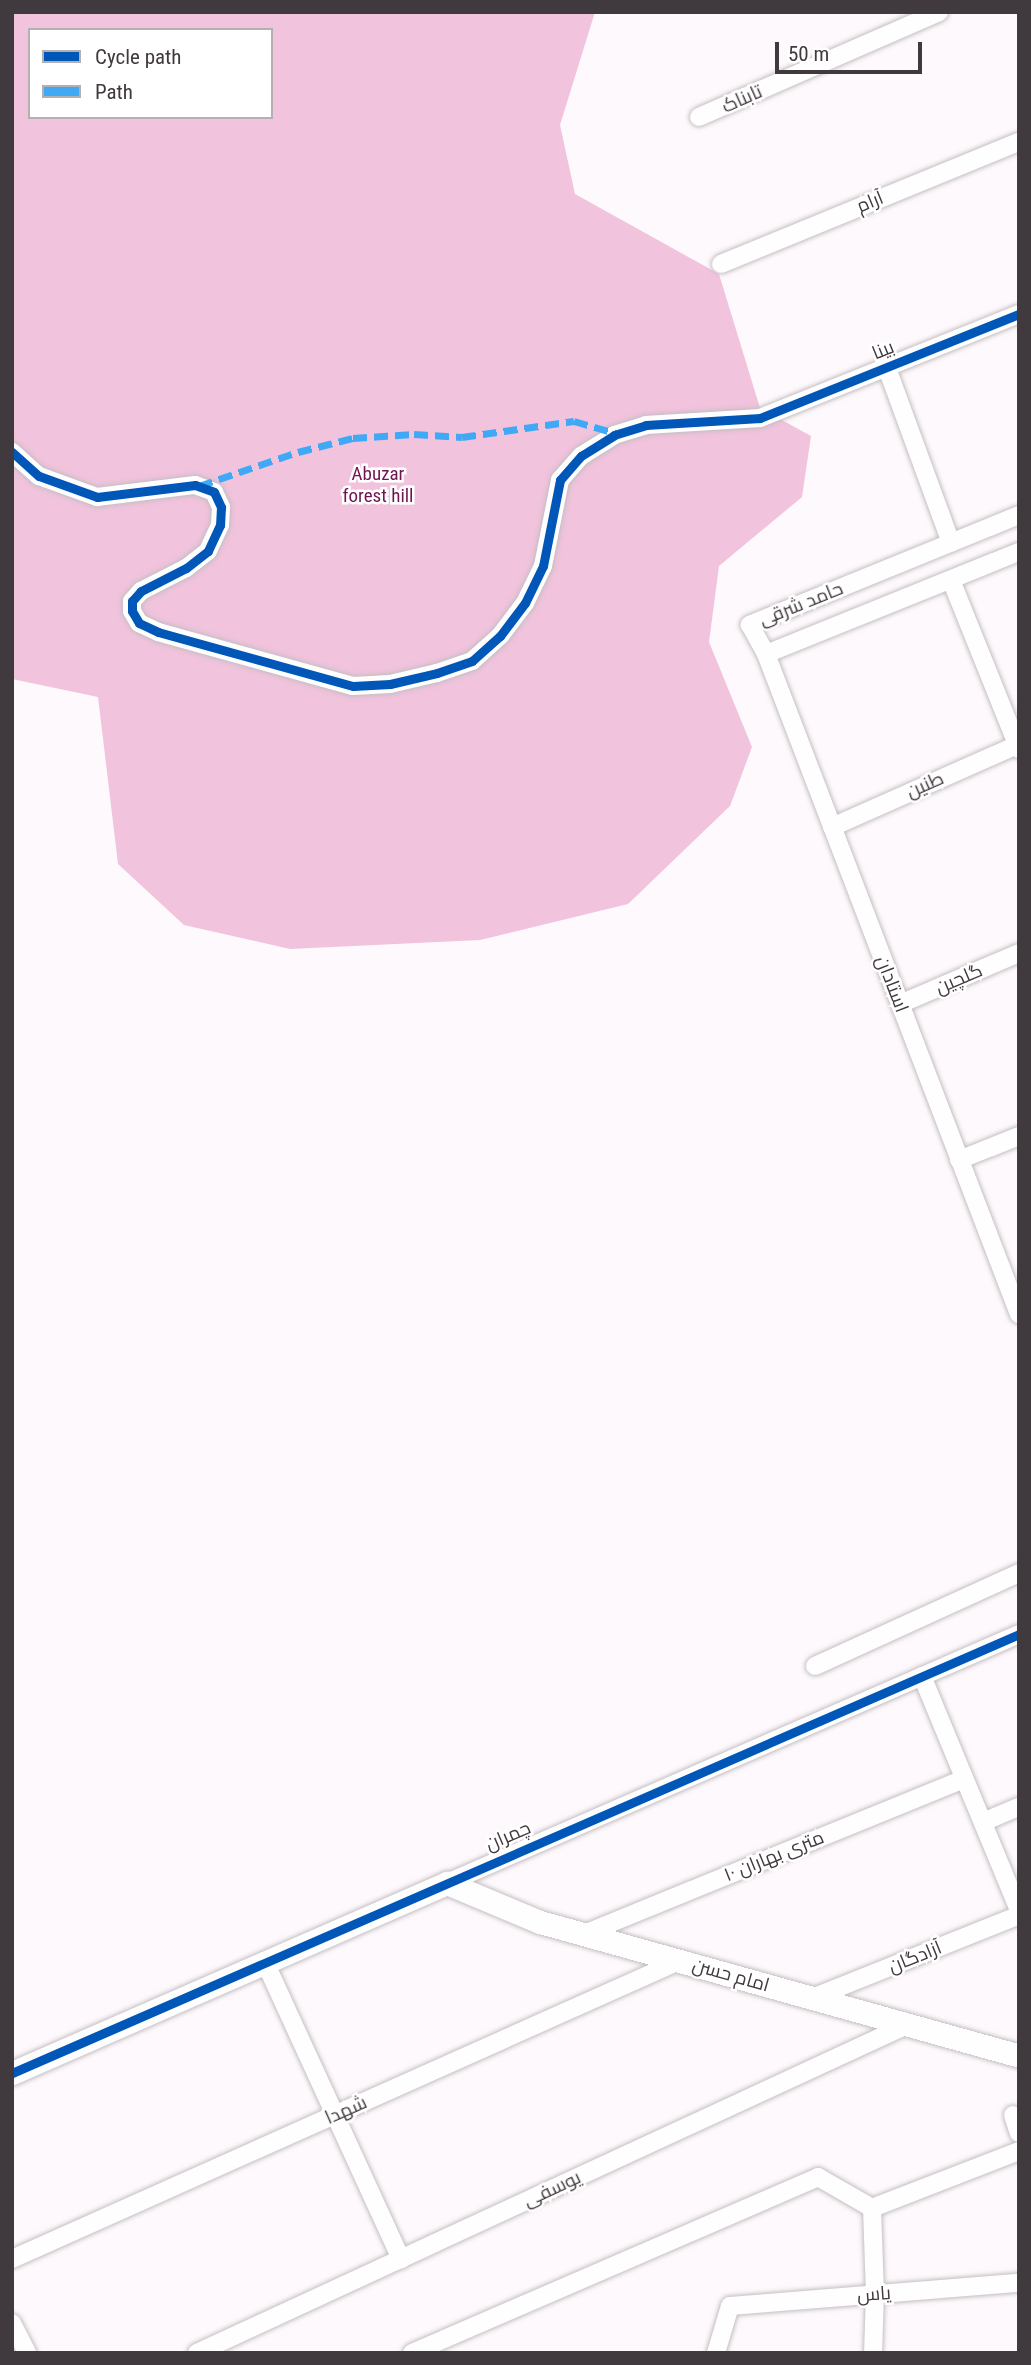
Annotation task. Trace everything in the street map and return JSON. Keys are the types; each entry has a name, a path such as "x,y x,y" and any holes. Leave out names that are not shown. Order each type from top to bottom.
{"street":[{"name":"تابناک","path":"699,117 939,12"},
{"name":"آرام","path":"722,264 1019,142"},
{"name":"بینا","path":"12,452 39,476 97,497 195,485 214,492 221,507 220,526 208,551 186,568 141,591 132,601 132,611 139,623 158,632 353,686 390,684 437,673 472,660 500,636 525,603 543,566 560,480 581,456 614,435 646,425 760,418 1019,314"},
{"path":"887,368 951,543"},
{"name":"حامد شرقی","path":"1019,515 750,625 766,654 1019,552"},
{"path":"951,580 1018,746"},
{"name":"استادان","path":"766,654 1018,1313"},
{"name":"طنین","path":"832,827 1018,746"},
{"name":"گلچین","path":"900,1004 1019,953"},
{"path":"960,1160 1019,1136"},
{"path":"815,1666 1019,1573"},
{"name":"چمران","path":"12,2073 1019,1634"},
{"path":"922,1676 1019,1913"},
{"name":"۱۰ متری بهاران","path":"584,1934 964,1779"},
{"path":"982,1822 1019,1807"},
{"name":"امام حسن","path":"447,1883 540,1922 1019,2056"},
{"name":"آزادگان","path":"812,1998 1019,1913"},
{"name":"شهدا","path":"12,2259 680,1961"},
{"path":"265,1962 401,2259"},
{"name":"یوسفی","path":"197,2353 907,2025"},
{"path":"1013,2115 1019,2133"},
{"path":"872,2208 1019,2151"},
{"path":"412,2353 438,2347 818,2177 872,2208"},
{"path":"872,2208 875,2294 873,2353"},
{"name":"یاس","path":"716,2353 730,2306 1019,2283"},
{"path":"12,2323 27,2353"}],"green space":[{"name":"Abuzar forest hill","path":"12,12 595,12 560,125 575,194 719,274 760,408 811,436 802,497 719,566 709,642 752,747 730,806 628,904 480,940 290,949 184,925 118,864 98,697 12,679"}],"marked path":[{"path":"199,486 298,452 353,438 414,434 462,437 574,421 619,434"}],"cycle path":[{"path":"12,452 39,476 97,497 195,485 214,492 221,507 220,525 208,551 186,568 141,591 132,601 132,611 139,623 158,632 353,686 390,684 437,673 472,661 500,636 525,603 543,566 560,480 581,456 614,435 646,425 760,418 1019,314"},
{"path":"12,2073 1019,1634"}]}
